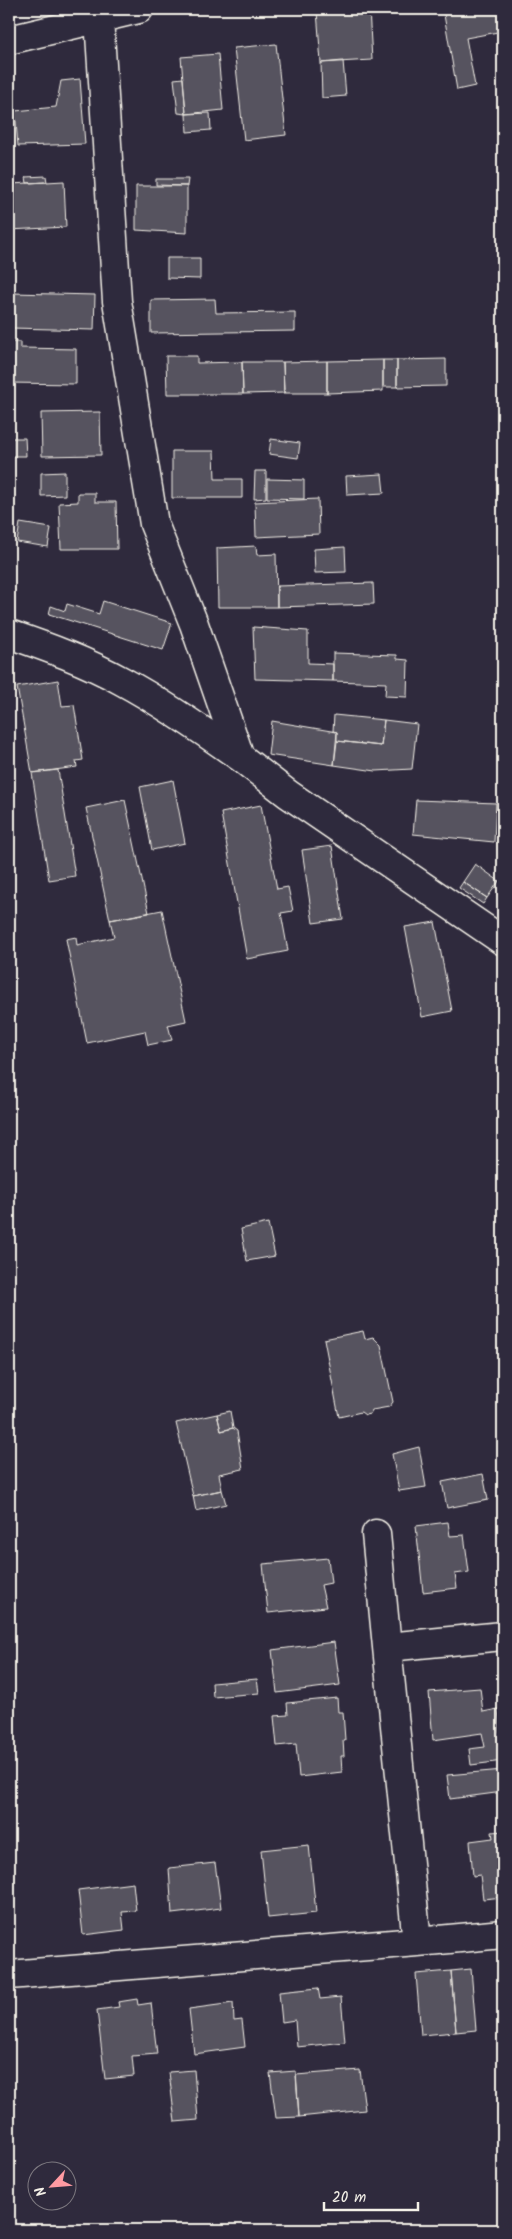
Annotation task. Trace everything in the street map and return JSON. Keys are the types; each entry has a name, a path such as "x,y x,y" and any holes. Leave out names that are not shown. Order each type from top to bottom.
{"street":[{"path":"9,40 138,9"},
{"path":"98,18 116,301 154,524 194,624 240,757"},
{"path":"9,634 60,652 120,680 178,713 288,794 503,941"},
{"path":"376,1534 417,1942"},
{"path":"387,1647 503,1636"},
{"path":"9,1975 503,1934"}],"building":[{"path":"369,9 372,60 321,63 317,11"},
{"path":"443,9 503,9 503,31 466,38 475,86 457,90"},
{"path":"276,44 286,135 244,140 234,48"},
{"path":"218,54 223,110 186,114 181,57"},
{"path":"343,61 346,96 322,98 321,63"},
{"path":"183,78 186,114 178,113 174,79"},
{"path":"80,79 85,144 18,146 15,111 56,107 61,81"},
{"path":"210,113 211,130 187,132 186,114"},
{"path":"46,176 47,182 27,183 26,177"},
{"path":"156,179 188,179 187,186 156,185"},
{"path":"64,181 66,227 9,230 9,209 12,209 11,184"},
{"path":"136,186 187,186 187,233 136,230"},
{"path":"167,258 200,258 200,279 167,278"},
{"path":"9,293 12,293 11,328 9,328"},
{"path":"12,293 95,295 94,330 11,328"},
{"path":"215,299 216,313 295,312 295,331 151,333 151,300"},
{"path":"9,342 20,342 20,348 76,349 76,384 9,383"},
{"path":"166,356 197,356 197,363 242,362 243,394 167,394"},
{"path":"446,359 446,386 397,387 397,360"},
{"path":"383,360 397,360 397,387 383,387"},
{"path":"383,360 383,391 327,393 327,361"},
{"path":"327,361 327,393 284,393 283,362"},
{"path":"242,362 283,362 284,393 243,394"},
{"path":"100,412 101,455 42,456 41,413"},
{"path":"9,438 25,438 26,456 9,456"},
{"path":"271,439 300,443 298,458 269,454"},
{"path":"172,451 214,451 215,479 242,479 242,498 172,498"},
{"path":"255,471 266,471 266,498 254,499"},
{"path":"65,472 65,495 41,496 41,473"},
{"path":"382,474 384,493 347,495 346,476"},
{"path":"267,479 304,480 304,499 267,498"},
{"path":"78,493 95,493 95,502 116,502 117,549 61,549 59,503 78,502"},
{"path":"318,499 319,534 256,537 255,502"},
{"path":"20,523 51,528 48,547 17,542"},
{"path":"256,546 257,555 276,554 277,607 218,607 217,548"},
{"path":"345,547 346,572 315,573 314,549"},
{"path":"373,583 374,604 277,607 277,586"},
{"path":"103,601 172,623 163,650 49,614 51,606 65,611 67,604 99,614"},
{"path":"253,627 308,631 308,663 333,664 333,681 255,679"},
{"path":"333,653 397,655 397,659 408,660 407,697 385,696 386,683 333,681"},
{"path":"58,680 62,706 74,705 83,760 76,761 77,767 32,773 17,687"},
{"path":"334,715 384,720 381,746 337,741 337,732 333,731"},
{"path":"384,720 417,724 412,769 376,771 334,765 337,741 381,746"},
{"path":"272,721 337,732 334,765 268,755"},
{"path":"58,770 75,876 49,880 32,773"},
{"path":"173,780 185,843 152,850 140,787"},
{"path":"125,800 149,913 110,920 86,808"},
{"path":"416,800 496,803 494,842 413,834"},
{"path":"261,805 277,889 288,887 293,911 281,913 288,951 247,959 221,813"},
{"path":"332,846 343,919 313,923 302,850"},
{"path":"475,864 499,881 487,898 463,882"},
{"path":"463,882 487,898 483,904 459,888"},
{"path":"162,910 186,1021 168,1025 172,1040 148,1045 145,1031 87,1043 66,939 76,937 77,945 114,937 110,920"},
{"path":"435,922 452,1011 422,1017 405,927"},
{"path":"268,1223 275,1256 247,1261 241,1229"},
{"path":"363,1331 365,1339 373,1337 381,1345 393,1402 389,1407 372,1410 370,1414 365,1415 361,1412 339,1417 324,1339"},
{"path":"230,1411 233,1428 221,1431 217,1414"},
{"path":"217,1414 221,1431 233,1428 237,1431 243,1469 219,1474 222,1490 193,1496 176,1423"},
{"path":"419,1447 426,1487 399,1491 392,1454"},
{"path":"483,1474 488,1500 447,1508 442,1482"},
{"path":"222,1490 226,1504 196,1511 193,1496"},
{"path":"503,1513 503,1569 498,1514"},
{"path":"448,1522 450,1536 464,1535 469,1572 455,1574 457,1588 423,1592 416,1526"},
{"path":"328,1558 331,1583 321,1585 326,1607 268,1613 263,1564"},
{"path":"334,1642 340,1685 277,1693 272,1650"},
{"path":"257,1679 259,1693 213,1697 212,1683"},
{"path":"480,1688 483,1712 498,1709 500,1732 503,1731 503,1761 471,1765 469,1749 485,1747 482,1733 433,1740 429,1692"},
{"path":"337,1698 338,1712 343,1712 345,1740 343,1740 344,1756 341,1756 342,1772 299,1777 296,1744 277,1746 274,1716 288,1715 287,1703"},
{"path":"503,1770 503,1792 450,1799 447,1775"},
{"path":"503,1831 503,1897 483,1899 480,1875 473,1876 470,1841 493,1838 492,1832"},
{"path":"309,1845 316,1913 268,1918 261,1850"},
{"path":"215,1863 221,1908 172,1914 169,1868"},
{"path":"133,1883 136,1911 122,1912 124,1930 83,1935 78,1890"},
{"path":"471,1969 476,2030 456,2032 451,1971"},
{"path":"451,1971 456,2032 421,2035 416,1974"},
{"path":"318,1988 320,1999 341,1997 345,2042 297,2047 295,2020 282,2022 279,1992"},
{"path":"137,1999 138,2005 151,2003 157,2054 132,2056 134,2076 105,2079 97,2010 119,2007 118,2002"},
{"path":"233,2003 234,2021 242,2020 245,2047 194,2054 189,2009"},
{"path":"194,2070 198,2120 175,2122 169,2072"},
{"path":"360,2070 365,2110 299,2117 296,2075"},
{"path":"296,2071 299,2117 276,2118 270,2073"}]}
